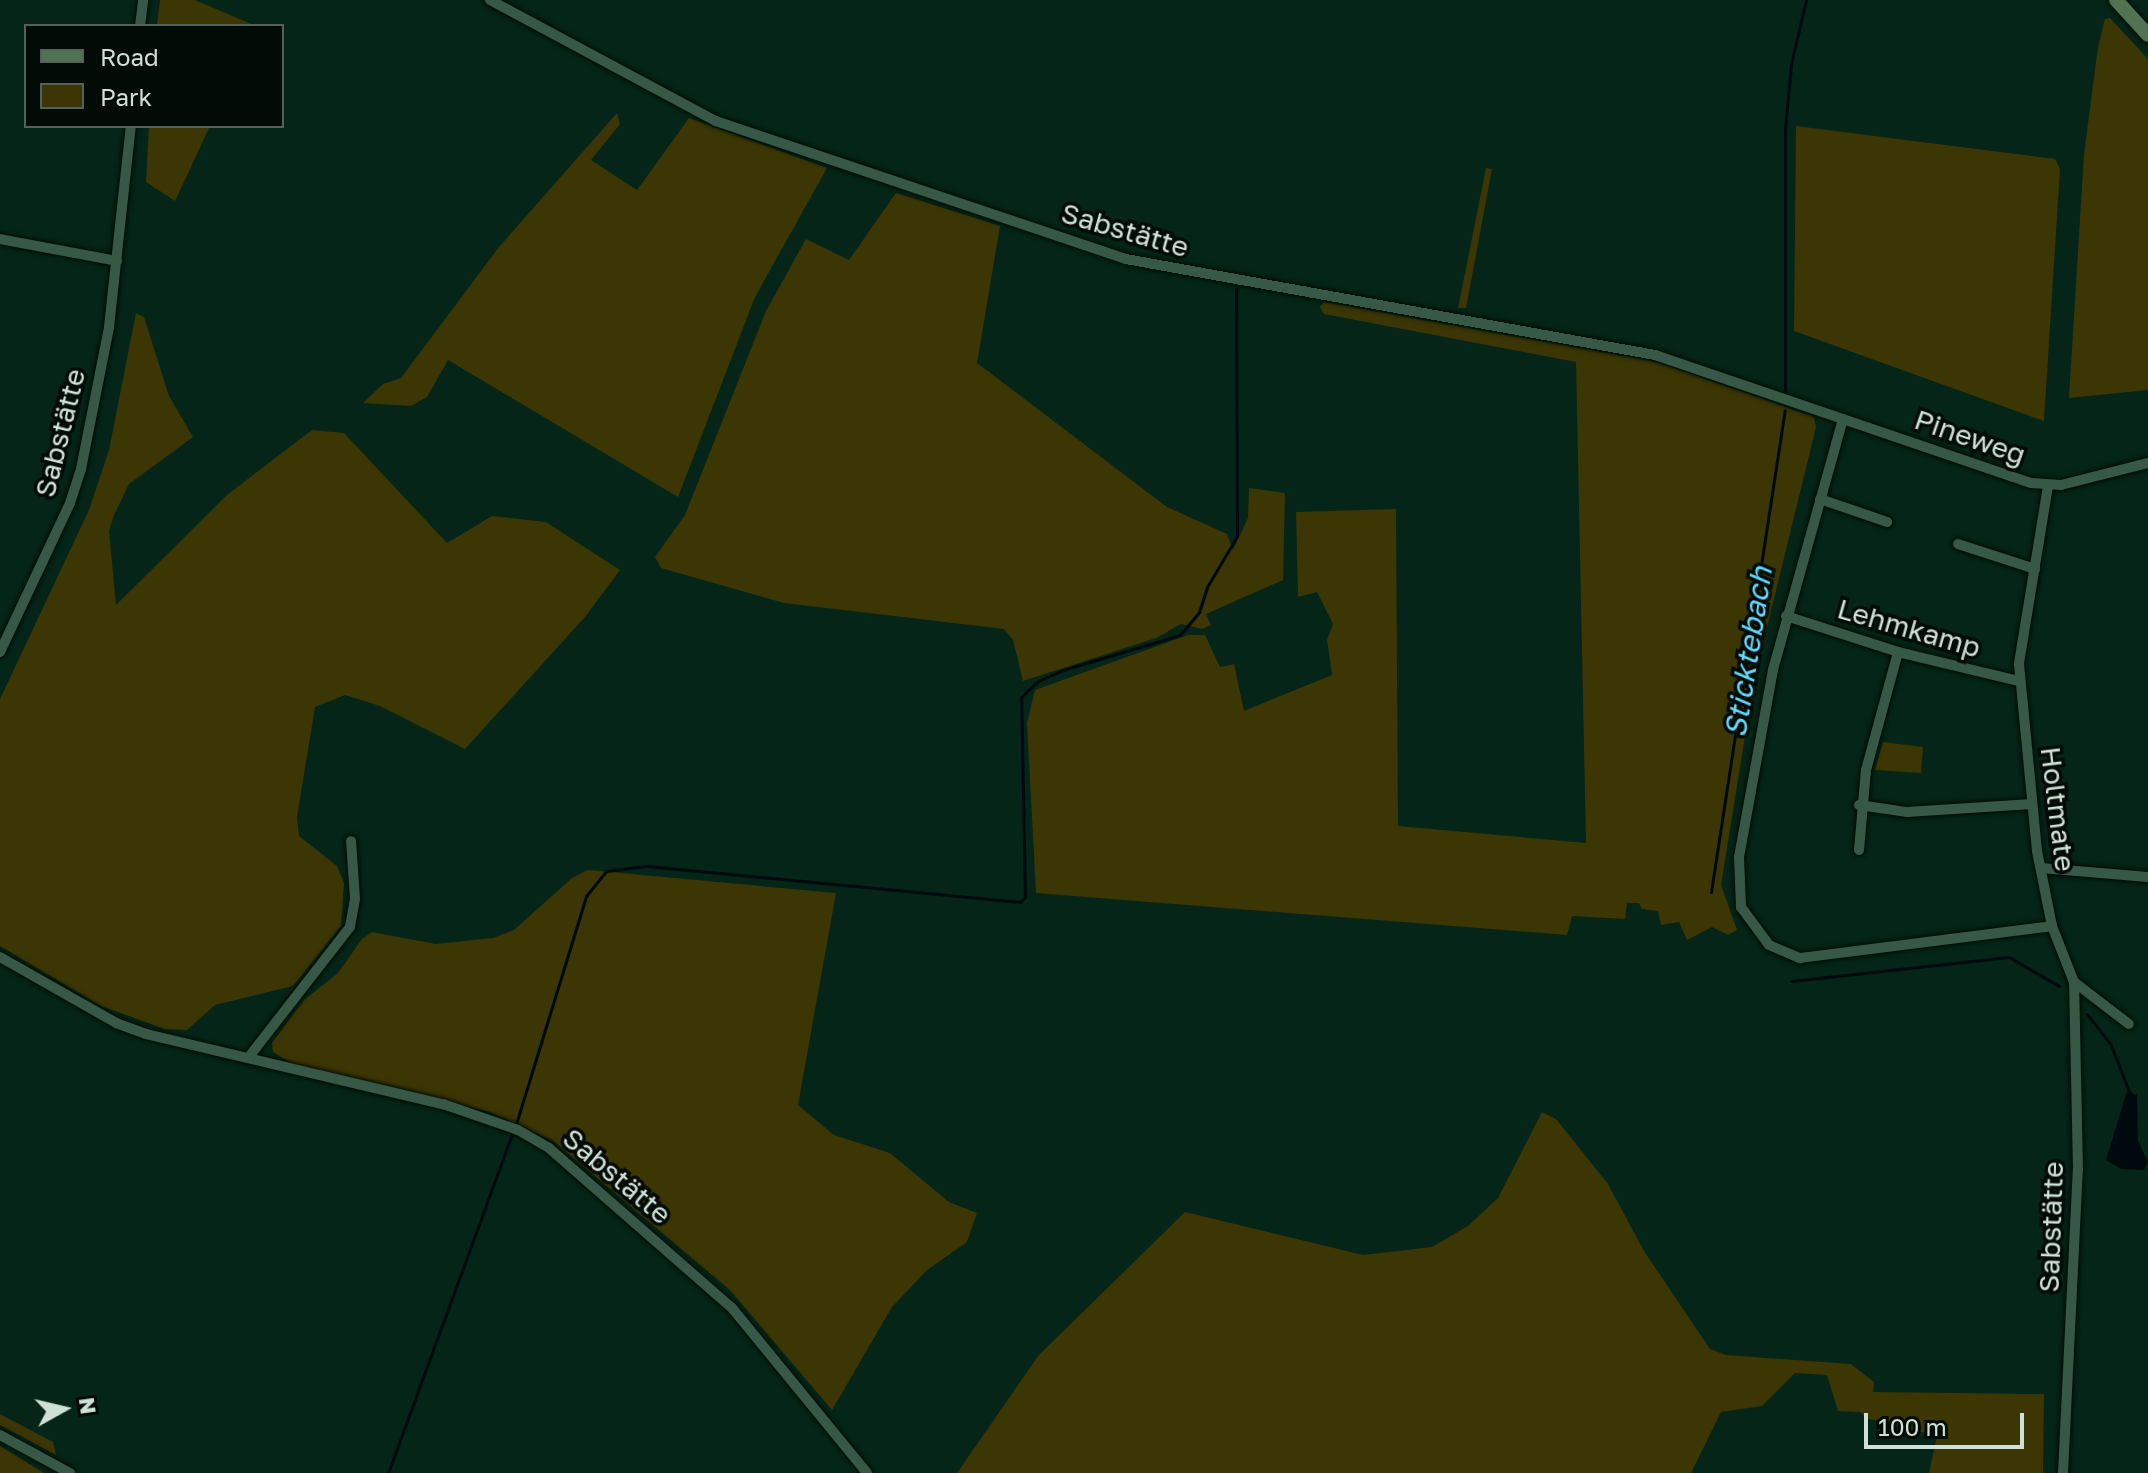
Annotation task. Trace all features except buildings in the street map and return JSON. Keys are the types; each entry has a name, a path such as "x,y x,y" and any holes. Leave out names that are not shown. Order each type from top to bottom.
{"main road":[{"path":"2116,0 2148,35"}],"street":[{"path":"140,24 143,0"},
{"name":"Sabstätte","path":"490,0 716,121 1126,259 1607,345 1704,369 1781,398"},
{"name":"Sabstätte","path":"0,652 70,503 81,469 117,261 131,128"},
{"path":"0,239 117,261"},
{"name":"Pineweg","path":"1781,398 2048,486 2148,463"},
{"path":"1843,419 1786,616 1736,876 1748,922 1769,945 1800,958 2052,926"},
{"name":"Holtmate","path":"2048,486 2020,641 2019,681 2041,868 2052,926 2074,982"},
{"path":"1820,499 1887,522"},
{"path":"1958,544 2035,569"},
{"name":"Lehmkamp","path":"1786,616 1898,652 2019,681"},
{"path":"1859,850 1859,805 1898,652"},
{"path":"1859,805 1907,812 2032,804"},
{"path":"248,1058 350,927 355,899 351,841"},
{"path":"2041,868 2148,877"},
{"name":"Sabstätte","path":"0,957 116,1023 456,1108 518,1130 549,1148 580,1170 732,1308 867,1473"},
{"path":"2074,982 2129,1024"},
{"name":"Sabstätte","path":"2063,1473 2078,1170 2074,982"},
{"path":"0,1435 70,1473"}],"green space":[{"path":"160,0 195,0 251,24 157,24"},
{"path":"2110,18 2148,59 2148,390 2069,398 2084,154 2098,47 2105,19"},
{"path":"617,113 620,124 591,160 637,190 689,118 827,168 755,297 678,497 448,360 427,397 411,406 363,403 383,384 401,378 499,247"},
{"path":"1796,126 2055,159 2060,169 2044,421 1794,331"},
{"path":"149,128 209,128 175,201 146,182"},
{"path":"1486,168 1492,169 1466,308 1458,308"},
{"path":"896,193 1000,226 977,363 1167,507 1227,534 1233,550 1248,518 1249,488 1285,493 1283,580 1206,614 1211,625 1202,629 1181,624 1156,638 1023,681 1013,640 1004,629 784,603 661,568 655,557 685,515 766,311 806,239 849,260"},
{"path":"1324,302 1657,362 1814,417 1816,427 1761,652 1740,649 1737,664 1756,668 1721,885 1737,930 1728,935 1712,927 1687,940 1679,922 1661,925 1658,911 1642,909 1639,903 1627,903 1625,919 1572,916 1567,935 1036,893 1027,723 1035,690 1188,635 1205,635 1220,667 1234,664 1244,711 1332,675 1327,640 1333,624 1317,592 1298,597 1296,512 1396,509 1398,826 1586,843 1576,362 1324,314 1320,307"},
{"path":"136,313 144,317 169,396 193,437 129,484 114,515 109,531 116,605 227,495 312,430 344,433 447,543 492,516 546,522 620,570 585,617 465,749 380,706 345,695 315,707 297,817 299,836 337,866 344,883 341,926 293,986 215,1005 187,1030 165,1029 101,1006 0,946 0,699 89,510 109,450"},
{"path":"1883,742 1923,747 1921,773 1875,770"},
{"path":"588,870 836,893 798,1105 834,1135 890,1153 949,1202 977,1213 967,1242 927,1270 892,1307 832,1410 730,1290 552,1140 490,1112 291,1063 273,1052 272,1043 304,1000 338,973 362,939 372,932 435,944 493,938 514,930 572,878"},
{"path":"1542,1112 1556,1119 1608,1184 1644,1251 1710,1349 1726,1355 1851,1364 1874,1382 1873,1392 2044,1394 2043,1473 1929,1473 1937,1436 1866,1418 1860,1412 1838,1411 1827,1375 1795,1373 1762,1406 1721,1412 1691,1473 957,1473 1038,1356 1185,1212 1363,1255 1432,1247 1468,1226 1498,1198"},
{"path":"0,1414 53,1442 56,1455 0,1425"},
{"path":"0,1446 44,1473 0,1473"}],"shaded area":[{"path":"2127,1091 2137,1095 2138,1141 2148,1162 2144,1170 2121,1169 2106,1160"}],"waterway":[{"path":"1785,392 1785,130 1791,64 1806,0"},
{"path":"516,1124 586,896 606,871 647,866 1020,902 1025,897 1021,697 1038,681 1063,670 1180,635 1199,612 1207,587 1237,536 1236,289"},
{"name":"Sticktebach","path":"1711,892 1785,411"},
{"name":"Sticktebach","path":"1791,981 2009,957 2059,986"},
{"path":"2087,1014 2111,1045 2130,1094"},
{"path":"388,1473 512,1135"}]}
